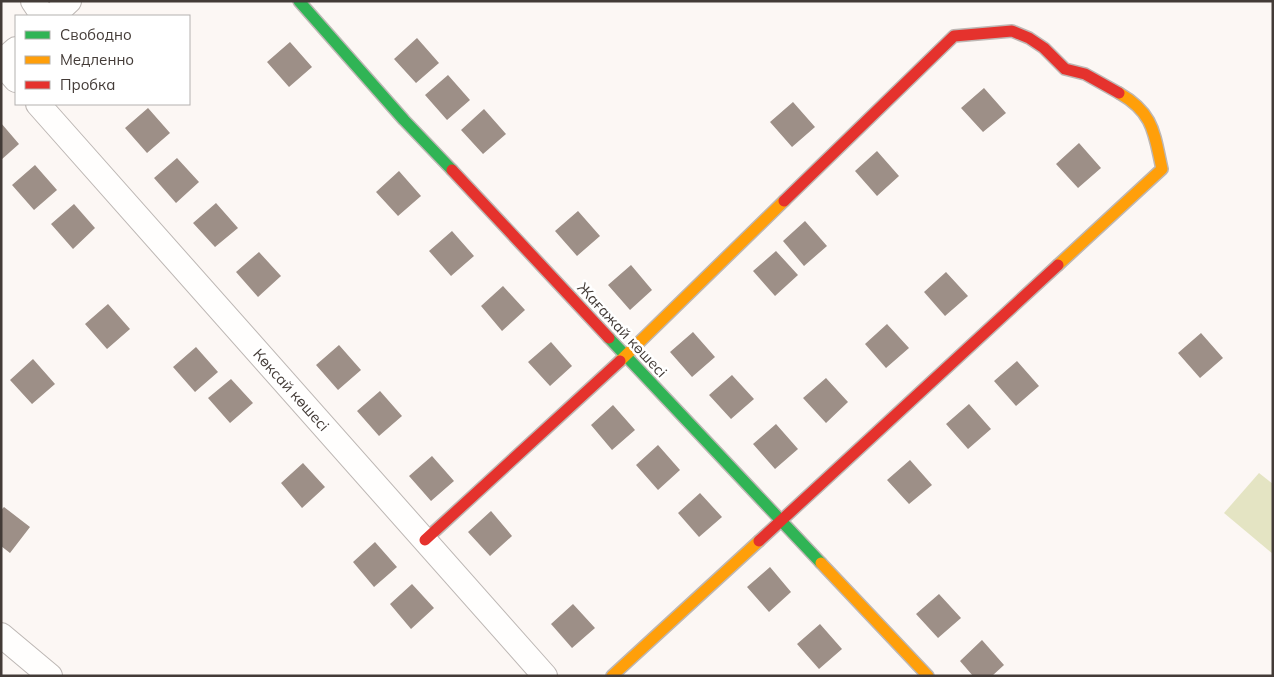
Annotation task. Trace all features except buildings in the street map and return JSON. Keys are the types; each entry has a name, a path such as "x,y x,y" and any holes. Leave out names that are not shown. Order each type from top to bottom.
{"street":[{"path":"33,1 42,15"},
{"path":"53,15 69,1"},
{"name":"Жағажай көшесі","path":"299,1 404,120 928,676"},
{"path":"425,540 625,356 954,36 1012,31 1029,38 1044,48 1065,69 1085,74 1141,108 1154,131 1162,169 780,519 612,676"},
{"path":"15,50 1,62 15,79"},
{"name":"Көксай көшесі","path":"39,105 545,676"},
{"path":"3,639 50,676"}],"green space":[{"path":"1259,473 1273,484 1273,554 1224,513"}],"traffic: fast":[{"path":"299,1 404,120 452,170"},
{"path":"609,338 821,563"}],"traffic: slow":[{"path":"1058,265 1162,169 1154,134 1146,116 1131,101 1119,93"},
{"path":"620,361 784,201"},
{"path":"612,676 759,541"},
{"path":"821,563 928,676"}],"traffic: jam":[{"path":"784,201 954,36 1012,31 1029,38 1044,48 1065,69 1085,74 1119,93"},
{"path":"452,170 609,338"},
{"path":"759,541 1058,265"},
{"path":"425,540 620,361"}]}
